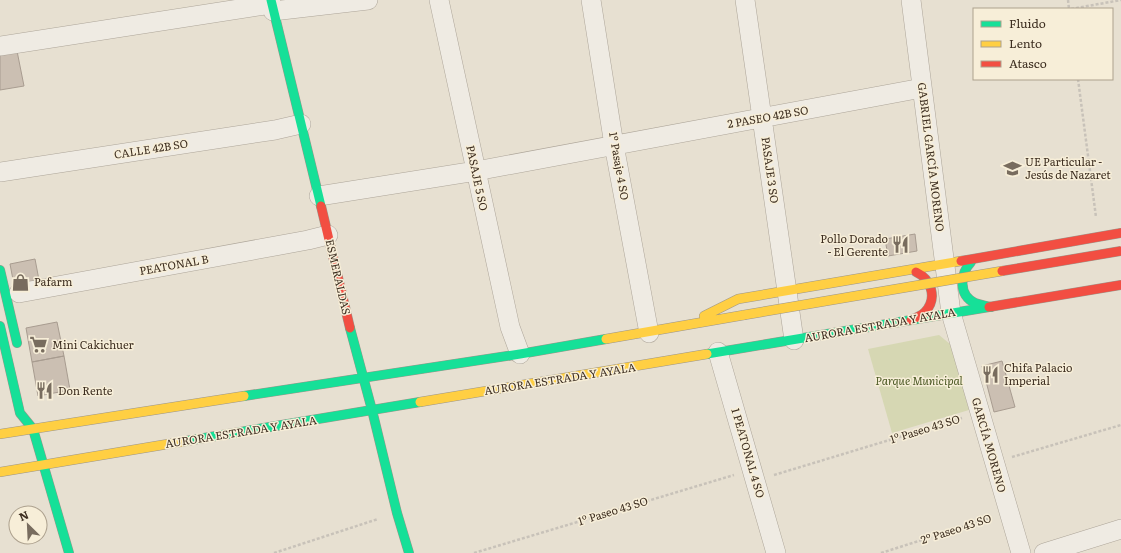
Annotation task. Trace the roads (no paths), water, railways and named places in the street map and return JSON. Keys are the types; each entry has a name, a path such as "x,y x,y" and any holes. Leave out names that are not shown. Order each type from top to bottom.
{"main road":[{"name":"ESMERALDAS","path":"272,5 363,377 397,513 409,553"},
{"path":"685,326 738,299 1121,233"},
{"path":"0,434 520,354 1121,251"},
{"path":"981,257 974,260 964,271 962,286 970,299 976,303 991,306"},
{"path":"0,270 8,293 20,351"},
{"path":"902,271 912,271 920,274 931,286 931,303 927,310 920,316 911,320"},
{"name":"AURORA ESTRADA Y AYALA","path":"0,472 1121,285"},
{"path":"0,326 20,413 33,429"},
{"path":"34,416 33,429 69,553"}],"street":[{"path":"0,46 272,5 368,0"},
{"name":"PASAJE 5 SO","path":"439,0 510,327 520,354"},
{"name":"1º Pasaje 4 SO","path":"591,0 614,145 649,332"},
{"name":"PASAJE 3 SO","path":"745,0 794,340"},
{"name":"GABRIEL GARCÍA MORENO","path":"911,0 951,313"},
{"name":"2 PASEO 42B SO","path":"319,196 346,190 476,171 922,88"},
{"name":"CALLE 42B SO","path":"0,172 275,130 301,124"},
{"name":"PEATONAL B","path":"8,293 308,240 328,235"},
{"name":"GARCÍA MORENO","path":"951,313 1021,553"},
{"name":"1 PEATONAL 4 SO","path":"718,352 776,553"},
{"path":"1044,553 1121,529"}],"place":[{"name":"UE Particular - Jesús de Nazaret","path":"1012,168"},
{"name":"Pollo Dorado - El Gerente","path":"901,245"},
{"name":"Pafarm","path":"21,282"},
{"name":"Mini Cakichuer","path":"39,345"},
{"name":"Chifa Palacio Imperial","path":"991,374"},
{"name":"Don Rente","path":"45,391"}],"park label":[{"name":"Parque Municipal","path":"919,381"}]}
